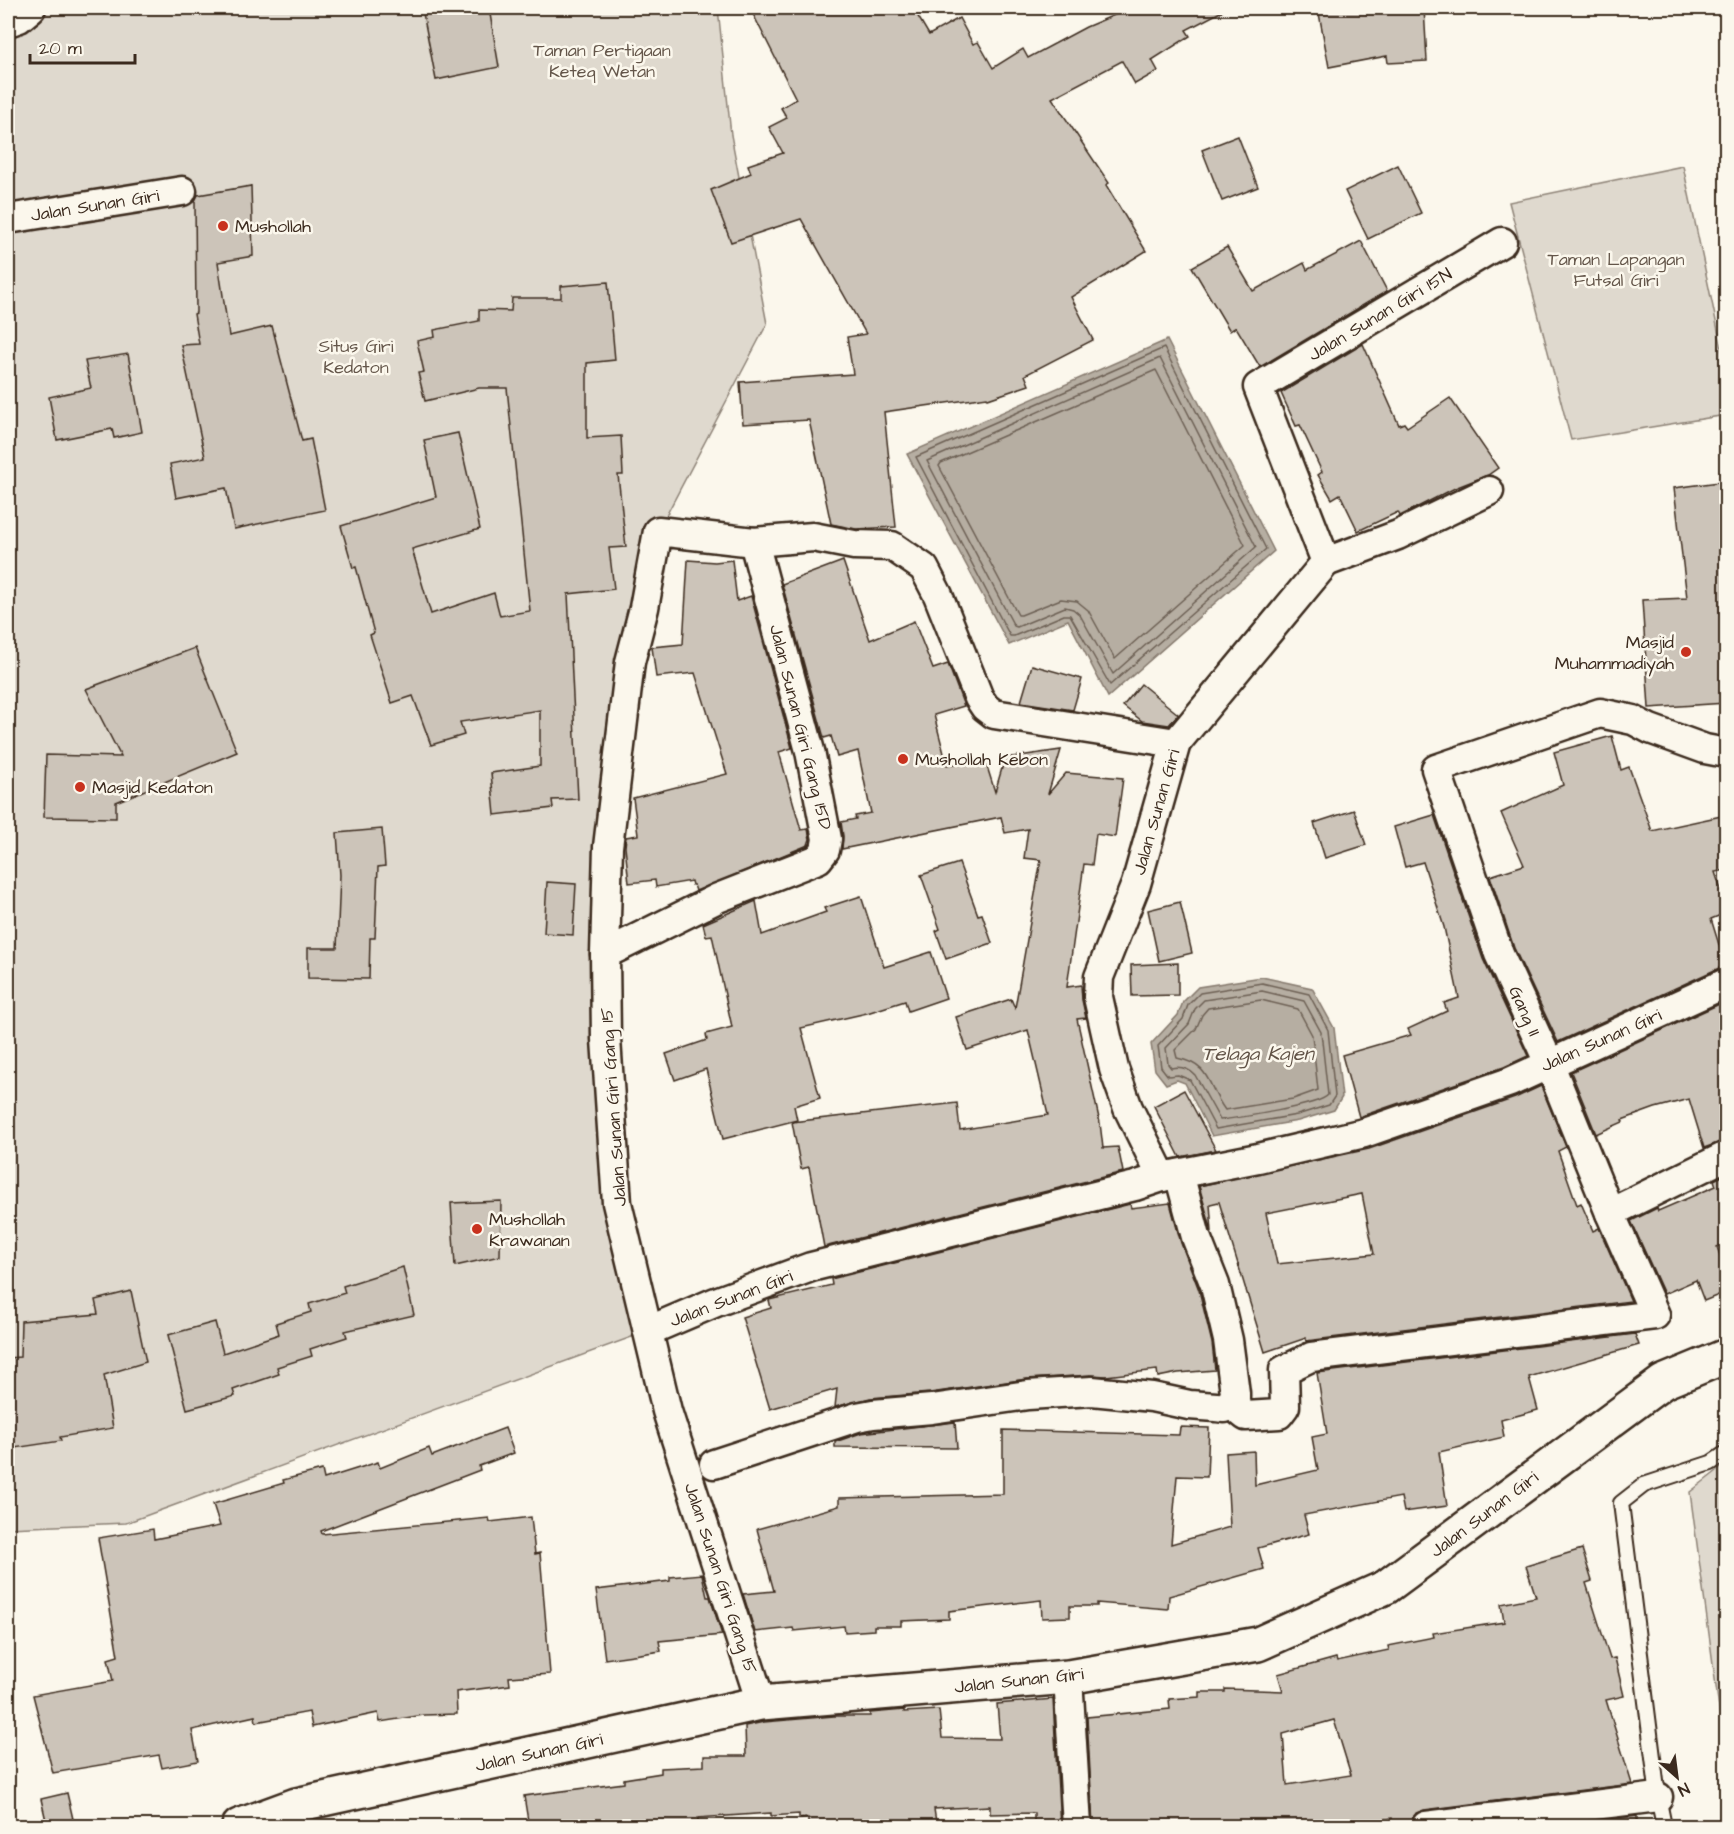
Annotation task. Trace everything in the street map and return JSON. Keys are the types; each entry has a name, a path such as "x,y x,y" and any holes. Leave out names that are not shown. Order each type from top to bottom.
{"main road":[{"name":"Jalan Sunan Giri","path":"239,1827 296,1805 761,1703 1068,1677 1257,1644 1386,1587 1663,1382 1726,1356"}],"street":[{"path":"8,22 19,18 31,8"},
{"name":"Jalan Sunan Giri","path":"8,219 182,191"},
{"name":"Jalan Sunan Giri 15N","path":"1326,562 1258,387 1502,242"},
{"path":"1326,562 1398,535 1490,491"},
{"name":"Jalan Sunan Giri Gang 15","path":"754,542 658,531 644,608 630,662 608,847 605,954 607,1050 617,1203 668,1411 761,1703"},
{"path":"754,542 813,537 854,545 892,546 924,568 938,595 979,698 994,714 1176,743"},
{"name":"Jalan Sunan Giri Gang 15D","path":"605,954 718,898 818,859 825,850 827,839 810,751 754,542"},
{"name":"Jalan Sunan Giri","path":"1171,1176 1128,1108 1114,1069 1098,997 1099,977 1136,884 1176,743 1326,562"},
{"name":"Gang II","path":"1231,1404 1246,1416 1279,1414 1285,1406 1284,1370 1311,1357 1655,1315 1610,1213 1549,1063 1499,954 1436,769 1600,713 1633,720 1650,729 1705,749 1726,753"},
{"name":"Jalan Sunan Giri","path":"648,1331 716,1302 811,1267 1171,1176 1364,1132 1510,1082 1726,983"},
{"path":"1610,1213 1726,1156"},
{"path":"714,1464 856,1417 1029,1395 1092,1391 1152,1397 1189,1405 1224,1408 1231,1404 1235,1393 1223,1318 1215,1285 1171,1176"},
{"path":"1068,1677 1077,1827"},
{"path":"1426,1827 1658,1797"}],"lane":[{"path":"1664,1827 1658,1797 1621,1503 1644,1485 1712,1462 1726,1453"}],"green space":[{"name":"Situs Giri Kedaton","path":"27,8 718,8 731,135 767,324 658,531 608,847 607,1050 648,1331 126,1523 8,1528 8,22"},
{"name":"Taman Lapangan Futsal Giri","path":"1683,166 1726,368 1726,415 1571,440 1509,202"},
{"path":"1726,1464 1726,1761 1690,1492"}],"water":[{"path":"1167,340 1274,551 1108,697 1068,620 1009,645 907,454"},
{"name":"Telaga Kajen","path":"1262,977 1312,988 1334,1028 1342,1097 1334,1110 1298,1121 1212,1136 1185,1083 1177,1080 1166,1084 1155,1070 1151,1044 1178,1015 1183,1002 1198,987"}],"building":[{"path":"422,8 451,8 452,14 489,8 499,67 436,80"},
{"path":"750,8 913,8 929,35 959,18 973,44 978,42 993,68 1023,49 1028,58 1086,27 1131,8 1228,8 1186,30 1190,36 1152,60 1158,71 1135,84 1122,61 1052,98 1109,183 1106,185 1146,251 1071,297 1093,340 1025,375 1029,385 988,399 987,397 884,412 896,527 856,529 831,524 809,420 743,424 740,382 853,374 847,337 866,334 801,219 731,242 711,190 751,173 748,165 783,153 769,127 787,118 781,108 796,99"},
{"path":"1318,8 1424,8 1427,61 1388,63 1387,56 1329,67"},
{"path":"1238,136 1258,187 1222,201 1202,150"},
{"path":"1398,165 1421,213 1368,239 1345,191"},
{"path":"251,186 253,256 218,262 229,336 272,326 302,441 311,439 325,510 234,529 226,488 176,498 170,464 205,457 181,345 199,344 194,314 196,313 195,201 198,195"},
{"path":"1361,241 1387,291 1260,367 1236,327 1230,331 1192,267 1227,247 1253,291 1304,263 1307,270"},
{"path":"608,282 615,360 587,363 587,438 621,436 623,475 618,475 626,547 609,548 614,589 568,594 578,799 552,800 553,808 495,815 491,773 540,766 540,710 460,722 464,735 431,745 413,696 392,703 370,635 374,633 356,567 353,568 341,526 436,497 424,440 458,433 480,529 412,549 431,614 494,593 500,616 530,611 507,388 479,388 425,401 418,373 424,372 417,341 435,337 434,330 479,321 479,310 511,311 512,298 561,298 561,286"},
{"path":"1363,344 1399,425 1404,423 1407,427 1450,398 1498,468 1488,475 1455,488 1400,516 1398,512 1358,531 1340,494 1332,499 1318,475 1322,472 1300,425 1296,426 1281,393"},
{"path":"128,354 142,432 114,438 112,429 57,440 49,397 91,388 85,361"},
{"name":"Masjid Muhammadiyah","path":"1726,481 1726,703 1649,708 1642,600 1687,598 1674,488"},
{"path":"688,560 715,562 732,560 737,601 751,596 792,748 779,752 801,830 808,829 810,839 808,845 696,891 691,881 656,887 655,880 629,883 625,847 626,837 638,835 633,798 727,774 695,673 656,677 652,647 683,644"},
{"path":"843,561 870,640 914,621 933,669 948,664 964,706 934,715 947,765 985,760 995,792 1005,758 1061,750 1048,794 1066,773 1123,778 1115,837 1096,834 1092,865 1084,864 1067,987 1081,985 1086,1018 1077,1019 1100,1123 1103,1148 1118,1147 1123,1172 824,1247 809,1167 801,1169 792,1122 957,1103 960,1130 1048,1115 1028,1030 967,1050 956,1017 1011,999 1015,1008 1041,860 1024,858 1028,829 1005,833 1001,817 842,849 841,822 871,813 858,751 837,757 831,736 824,738 782,584"},
{"path":"195,648 237,752 116,802 116,818 44,817 46,755 121,757 86,689"},
{"path":"1032,665 1082,679 1073,710 1021,702"},
{"path":"1141,684 1178,714 1169,725 1142,721 1123,706"},
{"path":"1612,736 1621,770 1629,767 1652,831 1726,815 1726,870 1715,872 1726,905 1726,913 1711,919 1726,967 1719,968 1558,1042 1514,948 1490,876 1524,865 1501,813 1563,785 1554,752"},
{"path":"1354,810 1366,845 1325,858 1314,823"},
{"path":"1434,815 1483,959 1528,1056 1504,1067 1359,1117 1342,1055 1411,1035 1408,1029 1447,1011 1444,1003 1459,998 1444,927 1423,862 1405,867 1394,827"},
{"path":"382,829 385,866 378,867 375,938 370,938 369,979 308,978 308,948 337,948 340,875 337,833"},
{"path":"959,863 978,915 982,914 992,943 946,959 936,931 940,929 921,875"},
{"path":"547,882 576,884 573,935 544,933"},
{"path":"861,896 884,967 931,952 946,998 908,1011 905,1001 867,1013 801,1028 820,1098 794,1106 797,1120 723,1139 706,1069 675,1080 666,1054 707,1040 706,1034 732,1027 712,935 706,936 703,924 756,901 762,935 826,912 824,908"},
{"path":"1180,902 1192,953 1159,961 1148,910"},
{"path":"1178,963 1178,995 1132,996 1131,965"},
{"path":"1726,1001 1726,1140 1704,1148 1689,1099 1622,1120 1623,1122 1596,1134 1571,1072"},
{"path":"1541,1086 1566,1147 1558,1151 1577,1205 1581,1203 1593,1231 1599,1228 1631,1301 1306,1341 1306,1338 1265,1352 1219,1202 1210,1204 1212,1232 1199,1186 1369,1149 1515,1098","holes":["1362,1194 1374,1254 1277,1264 1266,1213"]},
{"path":"1184,1090 1216,1150 1180,1157 1154,1106"},
{"path":"1726,1174 1726,1243 1717,1247 1726,1272 1726,1292 1704,1301 1696,1280 1664,1294 1631,1221 1657,1208 1658,1211 1716,1186 1714,1180"},
{"name":"Mushollah Krawanan","path":"501,1201 500,1256 455,1266 451,1203"},
{"path":"1170,1203 1181,1243 1199,1290 1212,1343 1215,1370 1158,1377 1157,1370 1106,1376 1027,1379 930,1393 870,1398 835,1407 837,1389 770,1409 742,1317 771,1308 769,1300 832,1285 831,1279 1130,1204 1131,1208"},
{"path":"403,1267 414,1315 345,1331 347,1337 310,1349 312,1356 277,1367 279,1374 233,1390 235,1396 187,1409 168,1335 215,1322 223,1353 279,1334 276,1323 311,1312 309,1304 345,1293 343,1286"},
{"path":"131,1291 146,1362 104,1375 113,1428 60,1437 61,1441 8,1449 8,1358 20,1357 21,1321 98,1314 95,1300"},
{"path":"1635,1334 1639,1345 1529,1377 1538,1410 1501,1420 1504,1437 1439,1452 1447,1506 1404,1512 1401,1497 1304,1515 1309,1534 1258,1548 1264,1569 1169,1596 1168,1609 1097,1603 1097,1606 1070,1606 1070,1617 1042,1618 1041,1600 949,1611 949,1619 901,1621 901,1626 874,1626 874,1630 845,1632 844,1626 755,1632 743,1594 774,1591 757,1529 839,1506 839,1498 1003,1494 1003,1430 1179,1435 1180,1427 1209,1428 1207,1477 1177,1476 1171,1544 1230,1527 1226,1453 1254,1451 1255,1485 1318,1470 1312,1437 1327,1434 1317,1373"},
{"path":"955,1422 957,1448 835,1447 835,1442 861,1433"},
{"path":"505,1428 514,1453 479,1466 480,1470 321,1531 322,1534 489,1518 490,1522 531,1517 535,1554 540,1553 550,1674 509,1677 510,1685 456,1692 457,1714 424,1715 380,1722 378,1713 312,1727 309,1712 256,1722 255,1716 192,1730 198,1761 162,1768 159,1755 53,1773 33,1695 113,1681 108,1659 118,1656 98,1538 153,1529 154,1539 220,1526 213,1504 284,1483 283,1480 322,1470 324,1479 378,1462 380,1468 429,1448 432,1456"},
{"path":"1582,1549 1592,1581 1586,1583 1610,1659 1615,1658 1624,1696 1606,1700 1632,1784 1424,1810 1416,1813 1410,1824 1394,1826 1392,1818 1340,1827 1093,1827 1087,1717 1170,1709 1169,1699 1200,1697 1200,1692 1225,1692 1225,1689 1283,1691 1278,1674 1336,1658 1337,1661 1389,1650 1388,1646 1434,1637 1433,1633 1504,1622 1501,1604 1536,1597 1526,1566","holes":["1334,1720 1351,1775 1287,1785 1283,1734"]},
{"path":"702,1574 707,1597 710,1597 722,1635 659,1641 661,1651 605,1659 596,1590 670,1581 670,1577"},
{"path":"1053,1699 1060,1827 1034,1827 1034,1813 990,1814 990,1806 934,1809 936,1822 904,1827 808,1827 808,1818 799,1819 799,1814 771,1816 771,1813 698,1818 698,1827 529,1827 524,1796 624,1783 624,1779 661,1773 661,1768 704,1766 704,1756 746,1756 745,1726 764,1722 834,1716 870,1716 870,1713 904,1710 904,1712 939,1710 942,1738 1000,1739 997,1704"},
{"path":"67,1793 73,1819 47,1825 41,1799"},
{"path":"1637,1816 1637,1827 1555,1827"}],"place":[{"name":"Mushollah","path":"223,226"},
{"name":"Masjid Muhammadiyah","path":"1686,652"},
{"name":"Mushollah Kebon","path":"903,759"},
{"name":"Masjid Kedaton","path":"80,787"},
{"name":"Mushollah Krawanan","path":"477,1229"}],"park label":[{"name":"Taman Pertigaan Keteq Wetan","path":"602,60"}]}
